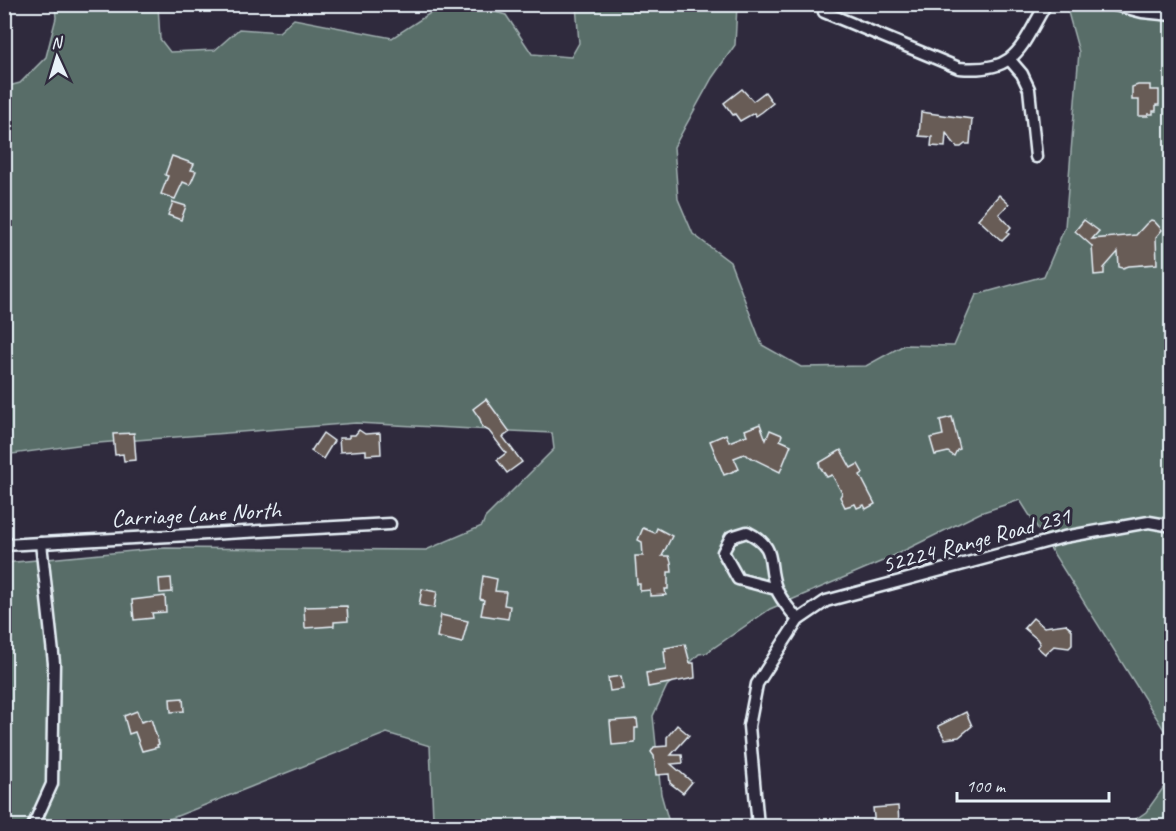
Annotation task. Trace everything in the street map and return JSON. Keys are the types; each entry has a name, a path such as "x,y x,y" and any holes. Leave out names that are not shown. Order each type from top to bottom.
{"street":[{"path":"824,12 959,69 991,69 1010,60 1019,50 1046,4"},
{"path":"1111,4 1142,12 1172,15"},
{"path":"1010,60 1022,74 1029,89 1036,157"},
{"name":"52224 Range Road 231","path":"758,826 749,726 750,711 757,684 798,620 826,601 1065,537 1149,522 1172,526"},
{"name":"Carriage Lane North","path":"4,545 390,524"},
{"path":"776,589 738,579 723,552 731,537 747,532 760,539 769,551 776,589 798,620"},
{"path":"33,826 52,784 54,663 41,543"}],"green space":[{"path":"55,5 158,5 160,39 170,52 215,50 239,29 279,32 294,19 392,38 438,8 474,6 506,15 532,54 571,57 579,43 576,5 737,5 735,45 712,78 674,147 678,199 693,234 730,262 762,345 801,367 866,366 904,345 954,346 976,295 1044,276 1065,227 1079,52 1066,5 1171,5 1171,741 1020,500 980,513 885,560 770,609 706,653 699,654 667,686 653,716 661,794 670,826 436,826 433,819 430,746 387,733 152,826 5,826 5,563 165,548 426,550 482,526 485,518 554,449 552,433 356,423 85,444 5,455 5,87 20,83 46,57 56,18"},
{"path":"1171,777 1171,826 1126,826 1146,812"}],"building":[{"path":"1150,85 1150,90 1159,90 1159,105 1156,105 1156,111 1153,111 1153,114 1139,116 1139,100 1132,100 1132,87"},
{"path":"742,89 753,101 765,92 773,103 756,116 754,113 740,121 724,103"},
{"path":"921,112 972,119 970,144 957,147 946,133 945,147 931,146 932,137 919,136"},
{"path":"172,156 194,164 191,170 196,171 190,185 183,182 175,199 161,194"},
{"path":"999,195 1009,204 999,214 1011,227 1007,232 1009,234 1002,241 978,219"},
{"path":"173,202 186,206 181,220 168,215"},
{"path":"1084,220 1099,231 1092,239 1136,235 1151,220 1154,221 1162,230 1156,237 1157,264 1119,267 1118,252 1104,268 1104,274 1094,275 1092,246 1075,231"},
{"path":"486,399 510,432 503,437 522,462 507,473 497,460 506,453 489,431 482,427 473,409"},
{"path":"952,417 960,449 954,456 948,452 935,455 930,438 943,435 940,420"},
{"path":"760,424 766,440 770,430 782,435 780,440 791,445 780,472 744,454 734,458 739,469 724,475 710,441 726,434 729,442 747,435 745,430"},
{"path":"359,430 365,434 380,433 381,454 366,455 366,450 340,452 339,438 349,438 349,435 355,435"},
{"path":"134,433 136,460 124,461 123,454 115,455 113,434"},
{"path":"323,433 334,441 323,459 311,451"},
{"path":"841,450 851,468 858,464 863,473 860,475 875,504 866,509 864,505 857,508 855,504 845,507 840,497 842,493 832,475 827,477 820,467 819,463"},
{"path":"643,528 655,533 657,528 672,536 662,556 669,556 671,562 672,572 668,572 666,595 650,596 650,590 640,591 640,584 637,584 635,556 643,556 642,542 638,540"},
{"path":"483,576 497,579 495,591 506,592 504,605 510,606 508,619 481,615 484,600 480,599"},
{"path":"171,578 172,592 160,593 159,579"},
{"path":"422,589 437,592 434,608 419,605"},
{"path":"165,596 166,612 152,613 153,618 134,620 132,600"},
{"path":"347,606 348,621 334,622 334,626 305,628 304,607"},
{"path":"441,615 468,621 462,643 437,637"},
{"path":"1033,618 1044,627 1066,624 1072,630 1072,645 1069,648 1054,646 1045,654 1037,647 1040,644 1037,639 1024,628"},
{"path":"685,644 690,663 694,663 695,678 648,687 646,673 666,670 665,648"},
{"path":"621,676 623,689 610,691 608,678"},
{"path":"183,698 184,711 171,712 170,699"},
{"path":"137,711 141,722 151,719 158,747 142,751 135,732 129,734 124,716"},
{"path":"966,712 972,726 959,737 945,739 938,726"},
{"path":"637,719 635,743 612,745 610,721"},
{"path":"677,725 689,735 671,755 682,755 683,763 671,764 692,782 683,793 670,783 669,774 656,775 654,756 651,752 654,747 667,746 667,737"},
{"path":"898,806 899,825 875,826 873,808"}]}
